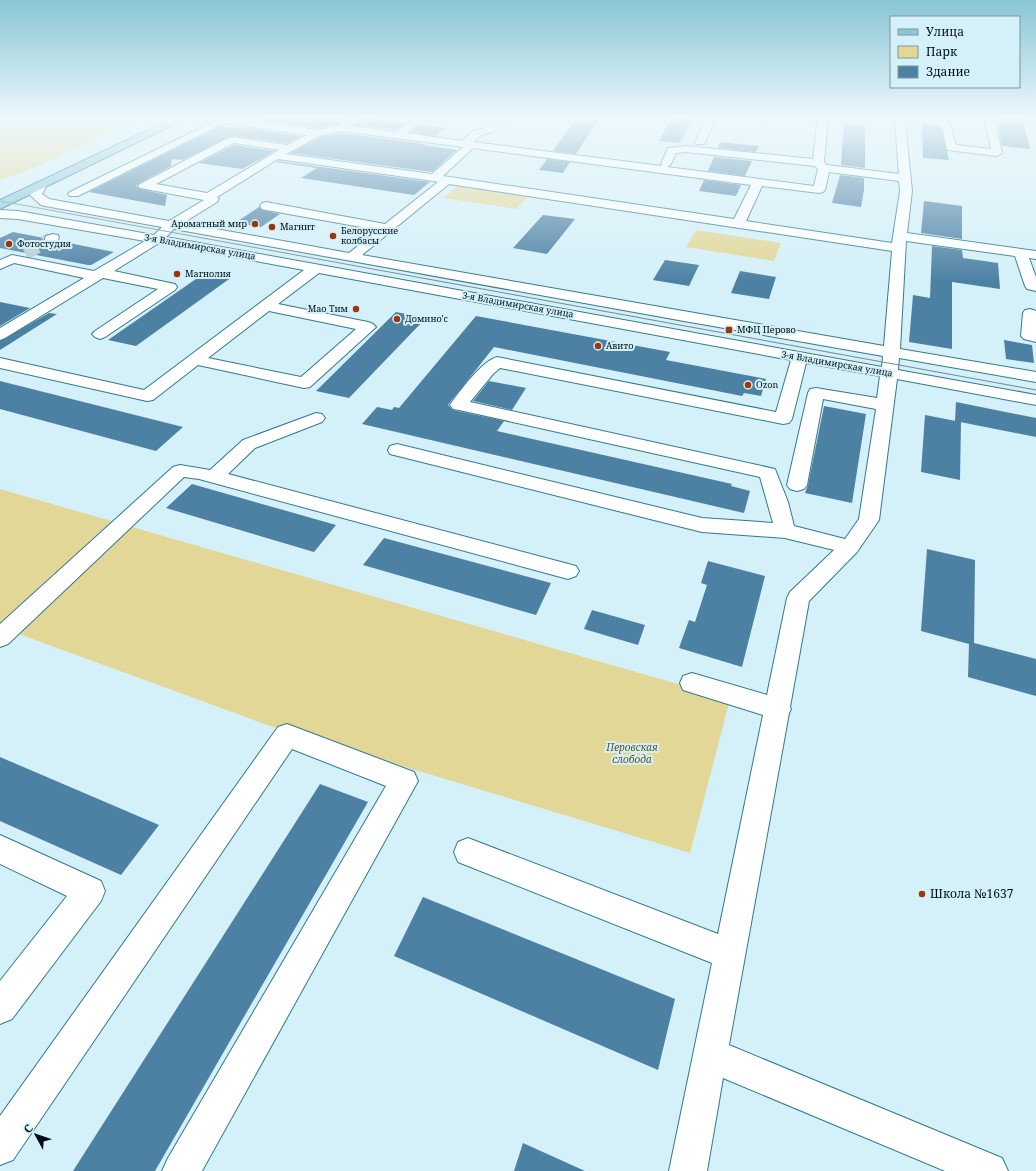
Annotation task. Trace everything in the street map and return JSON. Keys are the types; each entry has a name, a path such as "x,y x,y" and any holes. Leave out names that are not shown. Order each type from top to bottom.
{"main road":[{"path":"0,204 69,172"}],"street":[{"path":"74,194 118,172"},
{"path":"0,335 157,239 171,224 213,199 209,197 144,186 171,172"},
{"path":"209,197 250,172"},
{"path":"388,172 739,224 899,242 1036,255"},
{"path":"352,257 420,205 446,172"},
{"path":"679,172 819,190 821,172"},
{"path":"861,172 905,178"},
{"path":"688,1171 758,804 778,709 798,598 850,547 869,520 892,352 899,242 906,190 904,172"},
{"path":"739,224 758,182"},
{"name":"3-я Владимирская улица","path":"41,185 36,195 45,202 691,318 1036,377"},
{"path":"266,206 388,228"},
{"name":"3-я Владимирская улица","path":"0,214 18,215 157,239 1036,400"},
{"path":"899,242 925,246"},
{"path":"6,262 24,253"},
{"path":"1021,254 1032,286 1036,287"},
{"path":"6,262 99,274 170,287 100,334"},
{"path":"0,363 147,396 268,306 316,268"},
{"path":"195,360 304,383 368,327 268,306"},
{"path":"1030,313 1029,336 1036,337"},
{"path":"785,531 778,502 768,473 459,405 487,370 497,362 783,419 800,357"},
{"path":"797,485 816,393 885,405"},
{"path":"215,476 249,444 316,418"},
{"path":"397,450 702,525 785,531 850,547"},
{"path":"0,638 180,471 200,472 568,571"},
{"path":"692,683 778,709"},
{"path":"0,1147 287,735 404,781 181,1171"},
{"path":"0,849 90,891 0,1007"},
{"path":"468,852 706,946 730,953"},
{"path":"711,1055 989,1171"}],"green space":[{"path":"0,172 24,172 0,180"},
{"path":"457,186 529,196 516,209 443,198"},
{"path":"696,230 781,243 774,261 686,247"},
{"name":"Перовская слобода","path":"0,489 730,699 690,853 270,726 0,627"}],"building":[{"path":"130,172 160,172 136,186 140,189 167,195 165,206 89,192"},
{"path":"311,172 355,172 430,182 414,195 301,178"},
{"path":"713,172 747,172 745,176"},
{"path":"840,175 864,178 864,190 861,207 832,203"},
{"path":"704,180 741,185 736,196 699,191"},
{"path":"924,201 962,206 962,239 921,233"},
{"path":"259,207 262,210 280,214 261,227 235,223"},
{"path":"543,215 575,219 547,254 513,248"},
{"path":"13,232 44,238 46,243 54,244 59,241 114,252 91,265 88,265 0,248 0,238"},
{"path":"932,246 962,250 963,258 998,263 1000,289 952,282 952,349 909,342 913,295 930,298"},
{"path":"665,260 699,265 689,286 653,280"},
{"path":"740,271 776,277 769,299 731,293"},
{"path":"206,272 232,277 136,346 108,340"},
{"path":"0,302 30,308 0,326"},
{"path":"396,312 426,318 349,398 316,391"},
{"path":"49,313 57,314 0,350 0,341"},
{"path":"476,316 670,352 666,360 766,379 761,396 744,393 742,396 494,347 448,405 453,410 504,421 497,431 732,484 731,486 750,491 744,513 362,424 377,407 392,410 394,407 399,408"},
{"path":"1004,340 1032,345 1034,363 1006,359"},
{"path":"0,381 183,427 156,451 0,409"},
{"path":"489,381 526,388 512,410 473,401"},
{"path":"956,402 1036,418 1036,437 955,421"},
{"path":"824,406 866,414 852,503 805,493 808,485"},
{"path":"925,415 961,422 960,480 921,472"},
{"path":"192,484 336,525 314,552 166,508"},
{"path":"384,538 551,583 536,615 363,565"},
{"path":"927,549 975,560 974,643 1036,659 1036,696 968,677 969,644 921,631"},
{"path":"708,561 765,576 742,667 679,648 689,620 695,622 707,585 701,583"},
{"path":"592,610 645,625 638,645 584,629"},
{"path":"0,757 159,825 121,875 0,821"},
{"path":"320,784 368,802 155,1171 73,1171"},
{"path":"423,897 675,999 658,1070 394,956"},
{"path":"523,1143 585,1171 514,1171"}],"tunnel":[{"path":"25,253 51,239"}],"tram line":[{"path":"0,201 1036,390"}],"place":[{"name":"Ароматный мир","path":"255,224"},
{"name":"Магнит","path":"272,227"},
{"name":"Белорусские колбасы","path":"333,236"},
{"name":"Фотостудия","path":"9,244"},
{"name":"Магнолия","path":"177,274"},
{"name":"Мао Тим","path":"356,309"},
{"name":"Домино'c","path":"397,319"},
{"name":"МФЦ Перово","path":"729,330"},
{"name":"Авито","path":"598,346"},
{"name":"Ozon","path":"748,385"},
{"name":"Школа №1637","path":"922,894"}]}
